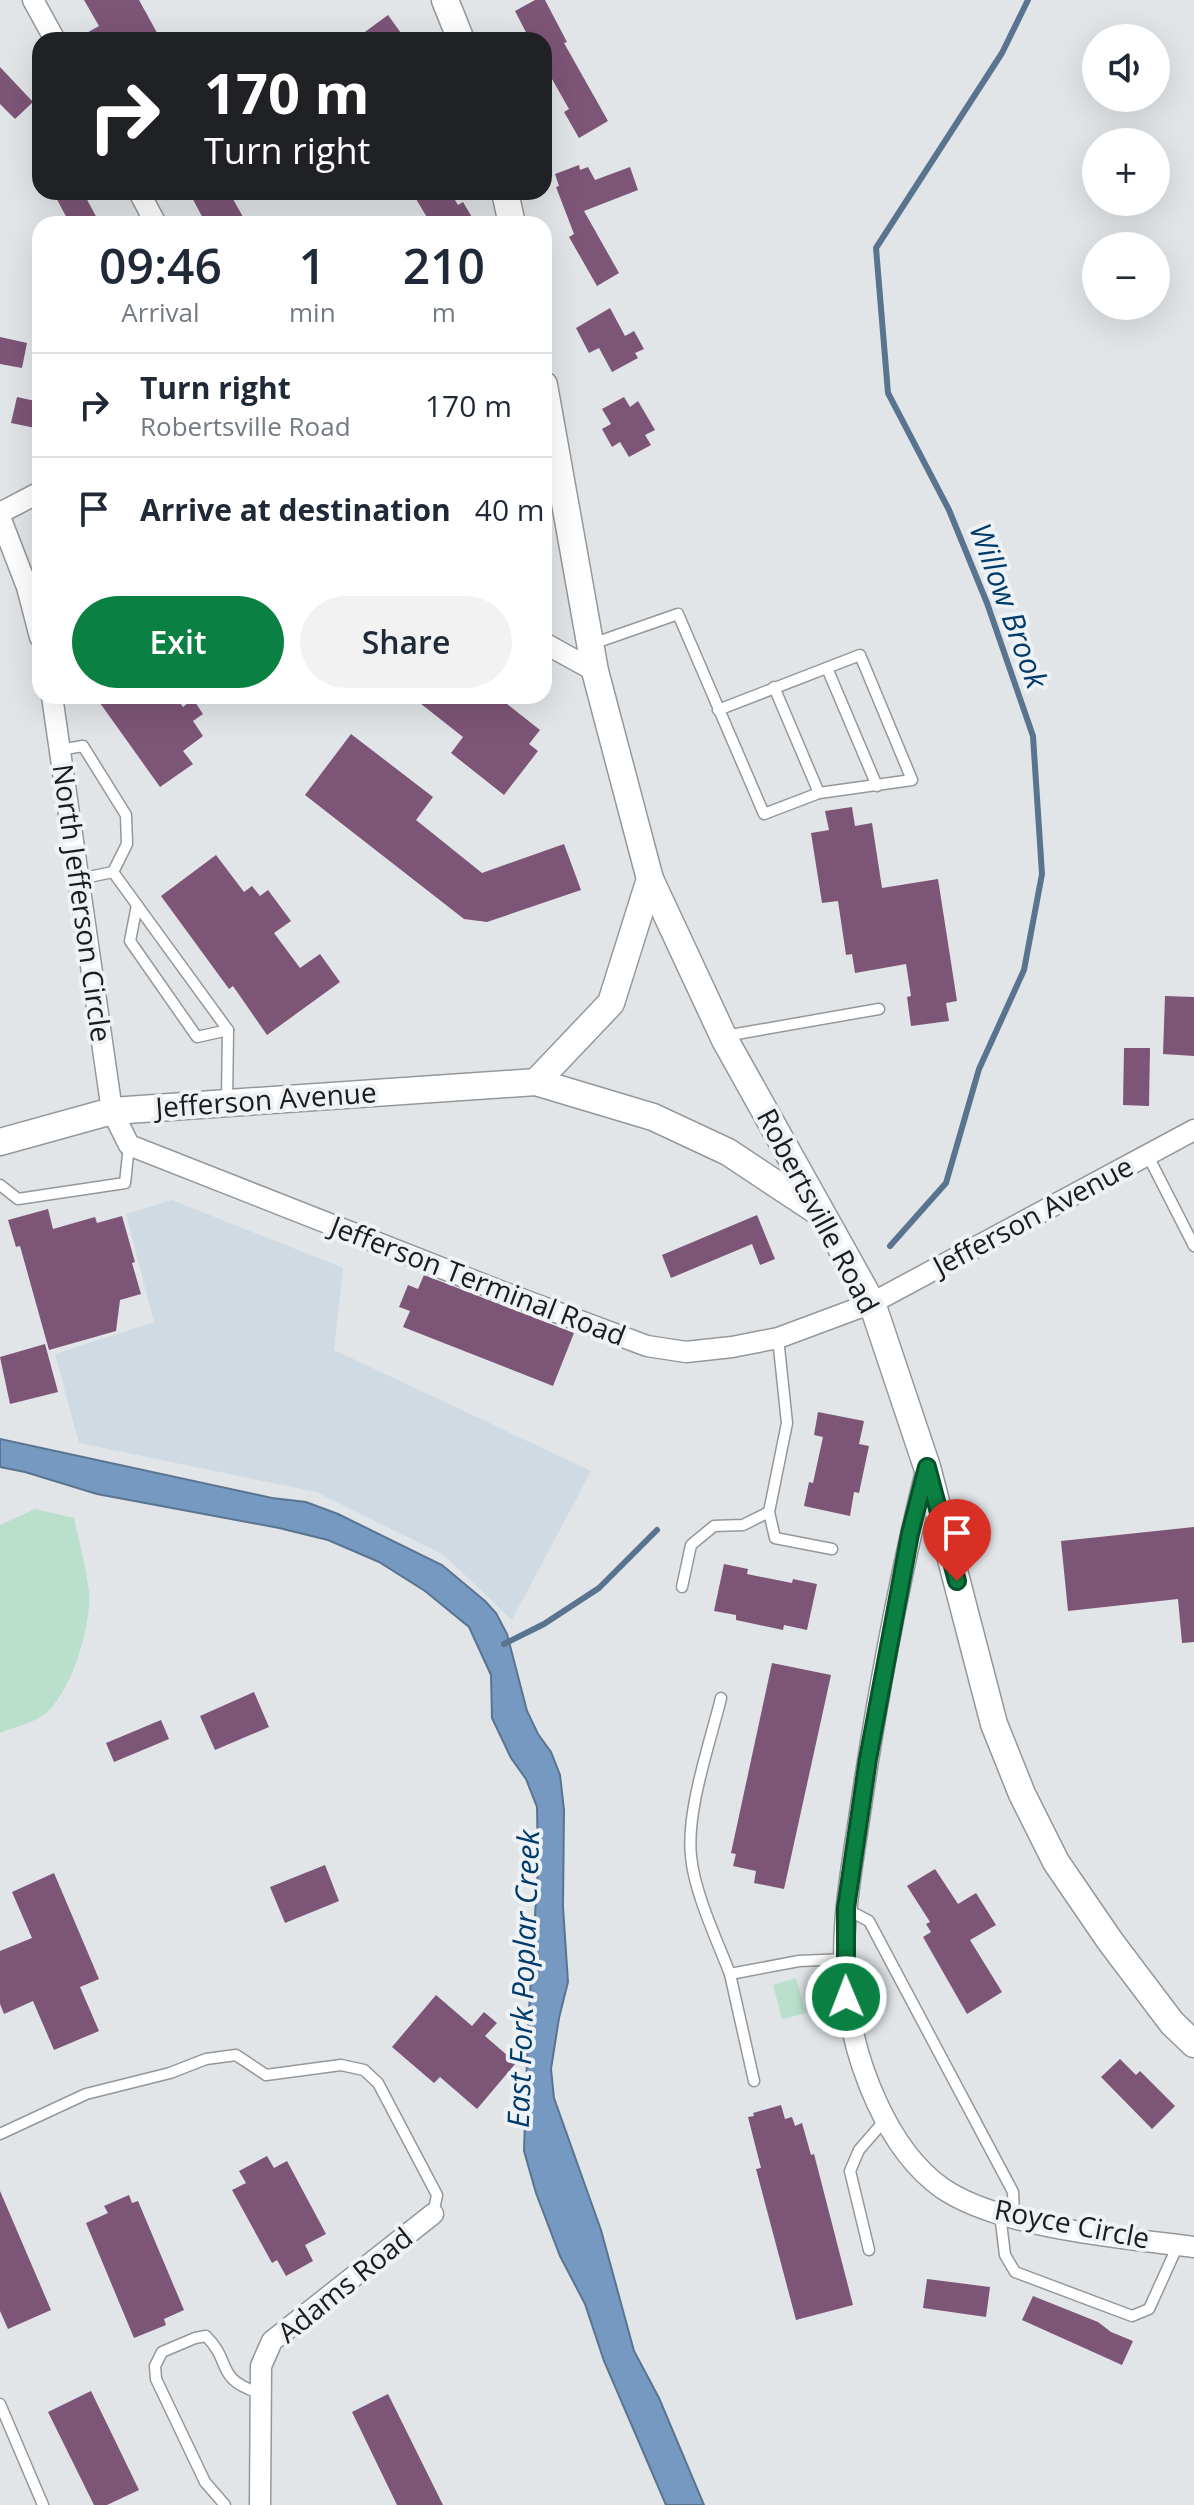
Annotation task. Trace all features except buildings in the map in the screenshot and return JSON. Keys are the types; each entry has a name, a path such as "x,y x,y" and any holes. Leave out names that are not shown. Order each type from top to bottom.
{"street":[{"path":"33,0 51,32"},
{"path":"445,0 458,32"},
{"name":"Robertsville Road","path":"552,429 595,671 650,879 723,1036 872,1303 927,1467 994,1724 1022,1794 1056,1862 1074,1889 1172,2023 1194,2044"},
{"path":"32,497 0,515 32,606"},
{"path":"552,647 595,671"},
{"name":"North Jefferson Circle","path":"53,704 112,1111"},
{"path":"536,1082 611,1003 650,879"},
{"name":"Jefferson Avenue","path":"0,1142 112,1111 536,1082 653,1117 728,1152 820,1212"},
{"path":"112,1111 129,1145"},
{"name":"Jefferson Avenue","path":"872,1303 1194,1130"},
{"name":"Jefferson Terminal Road","path":"129,1145 647,1346 686,1352 732,1347 778,1338 872,1303"},
{"name":"Royce Circle","path":"927,1467 910,1534 873,1729 846,1908 846,1997 867,2085 885,2120 920,2169 943,2188 969,2202 1062,2228 1186,2246"},
{"name":"Adams Road","path":"260,2505 259,2393 261,2366 272,2341 433,2214"}],"lane":[{"path":"591,644 678,614 718,710 764,814 819,793 912,780 860,655 718,710"},
{"path":"827,668 877,786"},
{"path":"774,687 819,793"},
{"path":"59,750 83,746 126,815 127,844 113,872"},
{"path":"79,879 113,872"},
{"path":"113,872 228,1030 227,1103"},
{"path":"137,905 130,941 197,1037 228,1030"},
{"path":"723,1036 879,1009"},
{"path":"0,1185 18,1199 125,1183 129,1145"},
{"path":"1147,1154 1194,1246"},
{"path":"778,1338 787,1423 769,1512 775,1538 832,1549"},
{"path":"682,1587 691,1545 714,1526 743,1525 769,1512"},
{"path":"721,1698 693,1814 691,1857 705,1910 730,1974 754,2081"},
{"path":"846,1908 869,1921 1013,2192 1007,2214 1005,2255 1015,2272 1132,2316 1149,2309 1186,2246"},
{"path":"730,1974 799,1961 846,1959"},
{"path":"0,2134 86,2094 170,2073 206,2059 236,2055 266,2075 341,2065 364,2070 378,2083 437,2195 433,2214"},
{"path":"869,2250 850,2171 859,2150 885,2120"},
{"path":"225,2505 205,2482 156,2379 155,2366 162,2352 206,2336 214,2344 237,2386 259,2393"},
{"path":"0,2404 43,2505"}],"shaded area":[{"path":"172,1200 343,1268 334,1350 591,1471 512,1620 444,1555 316,1492 79,1443 55,1354 154,1322 126,1214"}],"green space":[{"path":"35,1509 74,1518 89,1591 87,1621 72,1673 55,1703 36,1720 0,1733 0,1525"},
{"path":"796,1978 806,2013 782,2019 773,1985"}],"water":[{"name":"East Fork Poplar Creek","path":"0,1439 272,1498 306,1502 338,1514 442,1565 496,1613 507,1634 527,1711 551,1752 560,1775 564,1810 563,1907 568,1982 551,2069 554,2098 601,2230 634,2351 659,2398 704,2505 666,2505 604,2361 585,2304 560,2256 524,2151 538,1868 537,1807 526,1779 511,1758 492,1718 491,1675 469,1627 425,1591 379,1562 328,1540 97,1494 0,1467"}],"waterway":[{"name":"Willow Brook","path":"890,1246 946,1183 979,1069 1024,970 1042,874 1033,736 987,603 949,510 888,393 876,248 1002,53 1028,0"},
{"name":"Willow Brook","path":"504,1644 544,1624 599,1588 657,1530"}],"route":[{"path":"846,1997 846,1908 868,1759 910,1534 927,1467 957,1581"}]}
